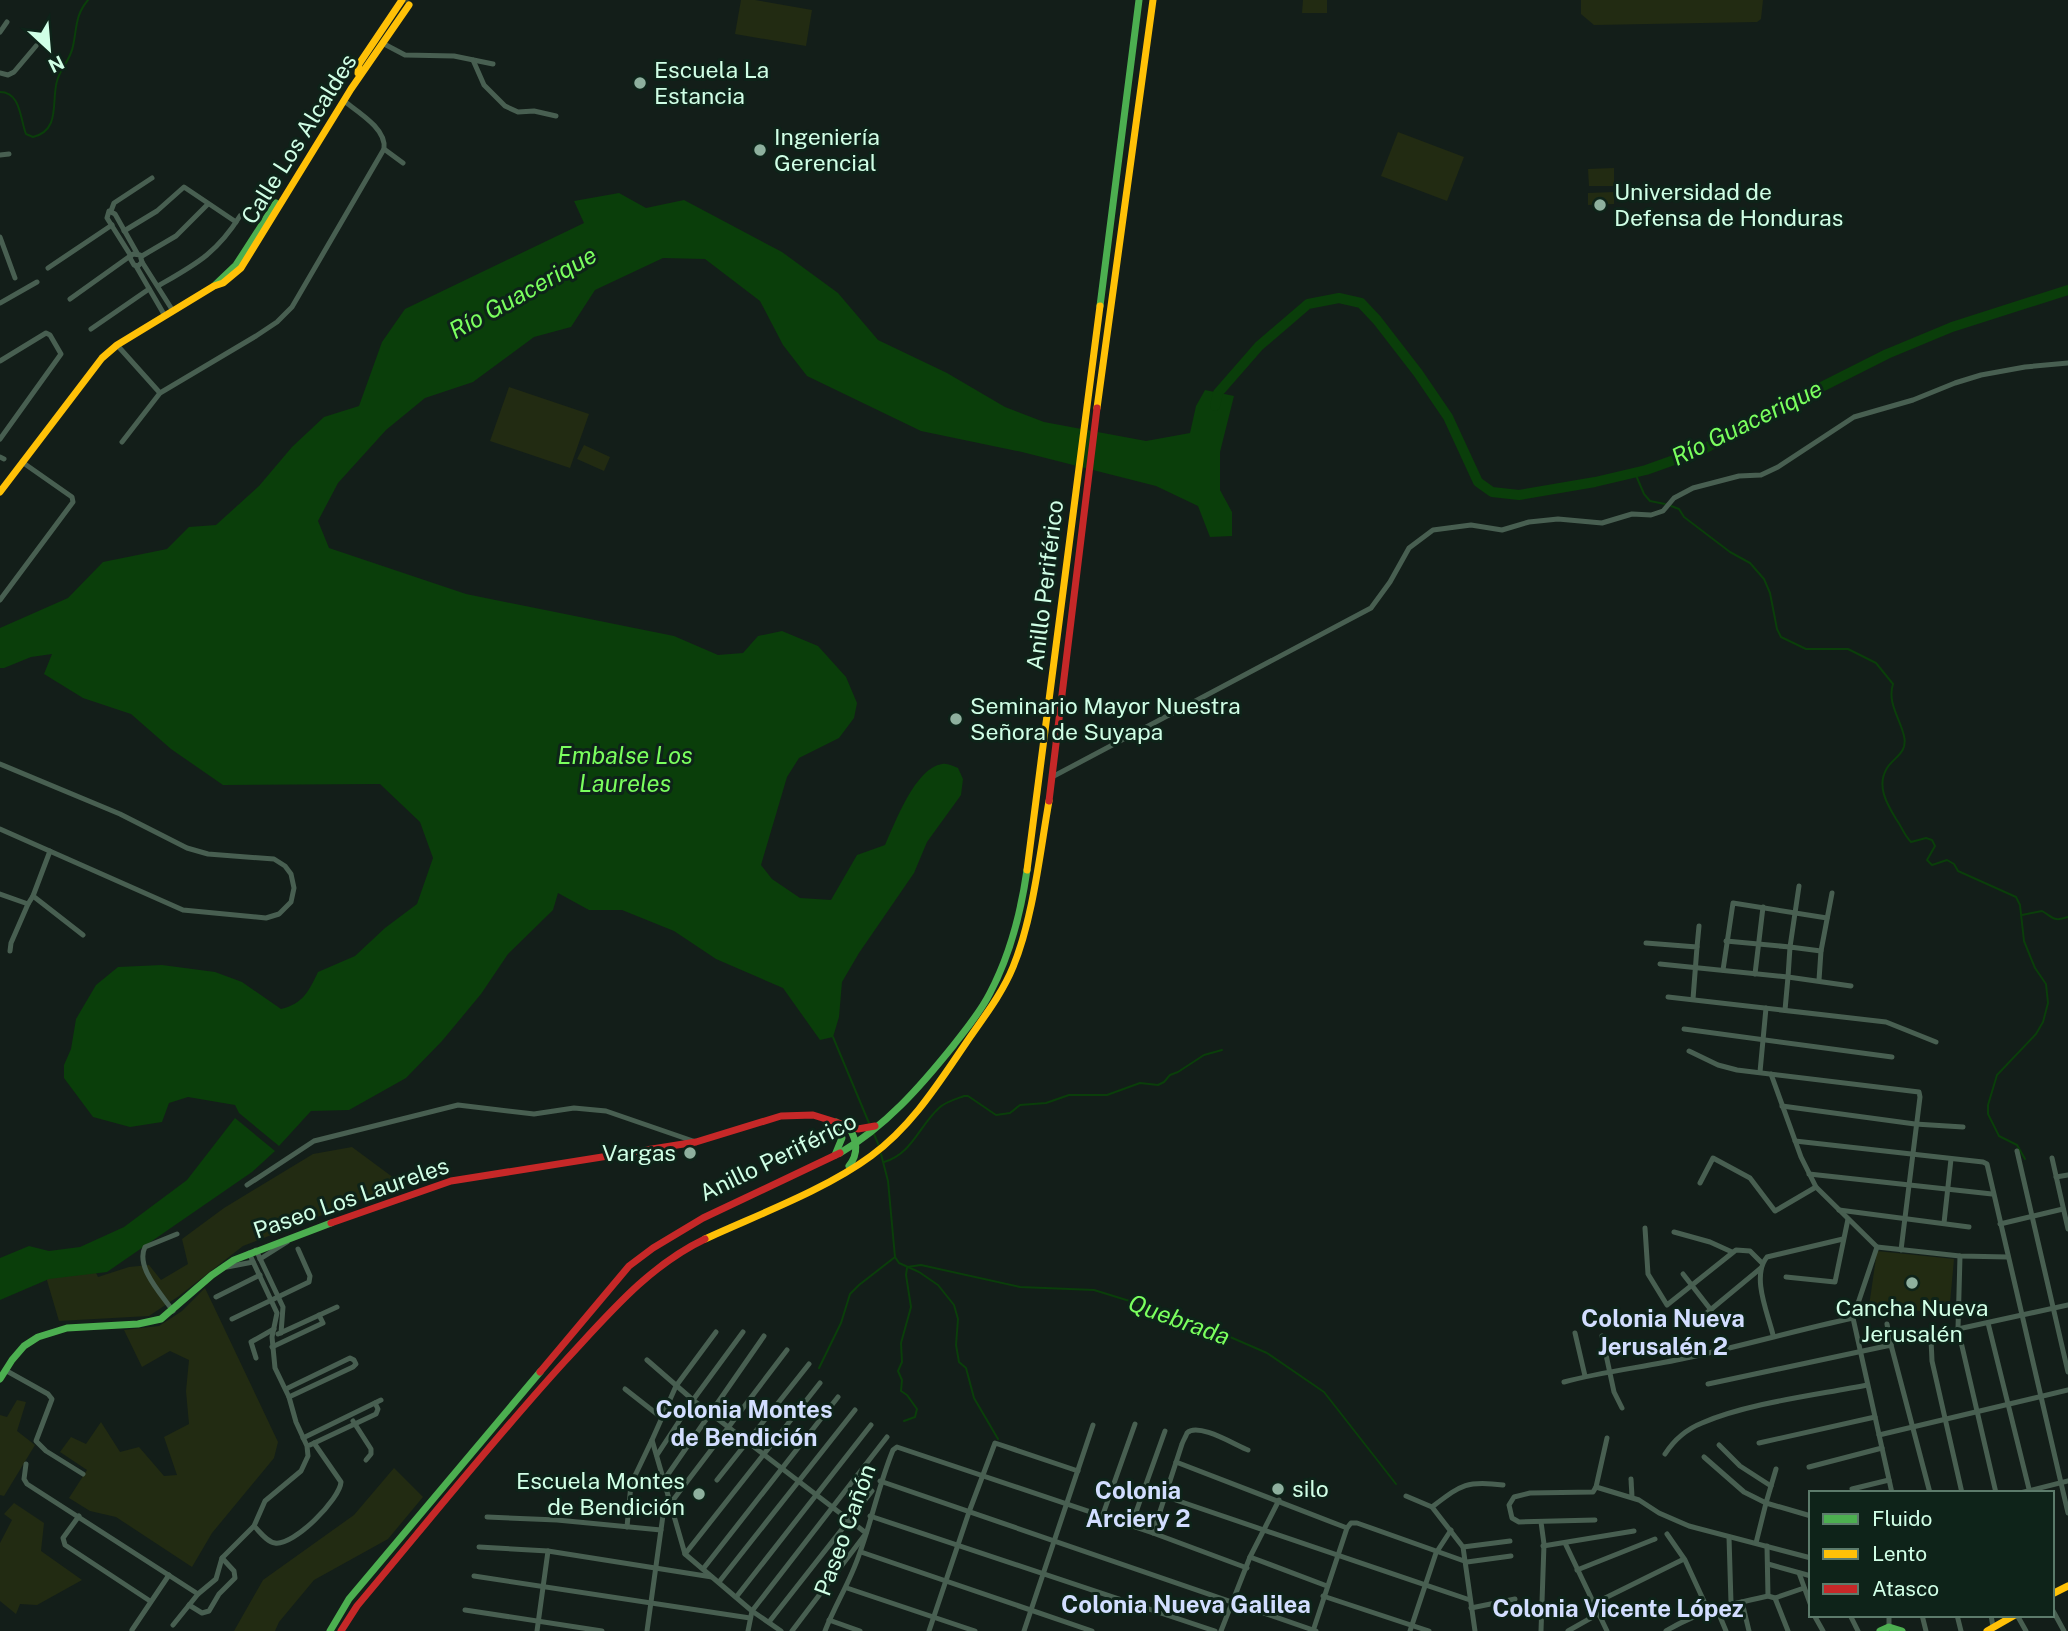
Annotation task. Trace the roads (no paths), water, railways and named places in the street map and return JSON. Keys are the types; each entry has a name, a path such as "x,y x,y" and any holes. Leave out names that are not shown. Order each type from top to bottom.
{"main road":[{"name":"Anillo Periférico","path":"330,1631 349,1600 618,1277 670,1234 834,1156 886,1122 914,1095 974,1020 990,993 1005,962 1023,900 1139,0"},
{"name":"Anillo Periférico","path":"341,1631 357,1606 533,1396 622,1299 649,1275 681,1253 726,1228 842,1175 899,1133 925,1102 999,995 1014,965 1032,900 1052,777 1098,394 1153,0"},
{"path":"351,89 386,45 408,2"},
{"name":"Calle Los Alcaldes","path":"214,286 241,258 358,73 359,64 408,2"},
{"name":"Calle Los Alcaldes","path":"1,490 89,372 117,345 233,276 246,261 351,89 408,2"},
{"name":"Paseo Los Laureles","path":"0,1379 24,1345 52,1331 68,1327 146,1323 160,1319 173,1311 221,1268 252,1252 442,1183 696,1142 781,1115 804,1114 849,1127 870,1128 886,1122"},
{"path":"834,1156 842,1143 843,1135 835,1121"},
{"path":"842,1175 854,1161 856,1143 849,1127"},
{"path":"722,1207 716,1223 726,1228"},
{"path":"1989,1630 2012,1617"},
{"path":"1880,1631 1889,1627 1902,1631"}],"street":[{"path":"0,32 7,22"},
{"path":"386,45 405,55 454,56 493,64"},
{"path":"0,73 8,75 14,72 36,46"},
{"path":"473,60 484,85 505,106 518,112 534,111 556,116"},
{"path":"122,442 160,393 256,336 277,322 292,307 384,149 380,133 344,101"},
{"path":"384,149 403,163"},
{"path":"0,155 9,154"},
{"path":"152,178 114,203 107,215 173,311"},
{"path":"124,231 157,211 184,187 236,222"},
{"path":"70,299 136,257 176,236 208,204"},
{"path":"111,211 136,257"},
{"path":"158,286 203,260 223,241 240,216"},
{"path":"48,268 112,225"},
{"path":"0,237 15,278"},
{"path":"136,257 132,264 136,266 165,316"},
{"path":"0,259 10,262"},
{"path":"0,303 37,282"},
{"path":"91,329 149,289"},
{"path":"0,361 46,333 61,354 0,439"},
{"path":"117,345 160,393"},
{"path":"1052,777 1371,608 1390,582 1409,548 1433,530 1471,525 1502,530 1529,522 1558,519 1602,523 1632,514 1651,515 1663,511 1674,498 1693,488 1739,476 1760,475 1778,467 1853,417 1913,400 1981,375 2068,363"},
{"path":"0,600 73,502 72,497 22,462"},
{"path":"0,764 120,814 187,848 208,853 274,859 291,874 294,888 291,902 279,914 266,918 183,910 157,901 0,830"},
{"path":"10,951 50,851"},
{"path":"1785,1010 1799,886"},
{"path":"1819,980 1821,951 1832,893"},
{"path":"0,894 28,904"},
{"path":"33,896 83,935"},
{"path":"1723,970 1733,903 1827,918"},
{"path":"1755,974 1763,907"},
{"path":"1693,999 1699,926"},
{"path":"1726,941 1821,951"},
{"path":"1646,943 1697,947"},
{"path":"1660,964 1819,980 1851,986"},
{"path":"1668,997 1886,1021 1936,1042"},
{"path":"1760,1072 1766,1008"},
{"path":"1684,1028 1892,1057"},
{"path":"1689,1051 1718,1065 1919,1092 1900,1251"},
{"path":"1771,1074 1795,1141 1816,1187 1877,1247 1960,1256 2008,1257"},
{"path":"247,1185 314,1141 458,1105 534,1114 574,1108 606,1111 696,1142"},
{"path":"1782,1106 1963,1128"},
{"path":"1795,1141 1983,1161 1987,1164 2068,1513"},
{"path":"2017,1151 2068,1372"},
{"path":"1700,1183 1713,1158 1717,1158 1750,1178 1775,1211 1816,1187"},
{"path":"2052,1158 2068,1228"},
{"path":"1944,1223 1951,1159"},
{"path":"1809,1174 1993,1194"},
{"path":"2056,1177 2068,1175"},
{"path":"2000,1224 2063,1209"},
{"path":"1839,1210 1969,1227"},
{"path":"1786,1277 1835,1282 1848,1219"},
{"path":"1645,1228 1648,1273 1667,1305 1732,1252 1750,1251 1762,1265 1761,1280 1773,1335"},
{"path":"1674,1232 1710,1242 1732,1252"},
{"path":"173,1311 146,1271 142,1252 145,1247 177,1234"},
{"path":"221,1268 256,1260 299,1234"},
{"path":"1697,1321 1762,1265 1767,1257 1843,1239"},
{"path":"1877,1247 1853,1318 1892,1491"},
{"path":"232,1319 311,1280 298,1249"},
{"path":"252,1252 283,1307 281,1333"},
{"path":"1960,1256 1958,1329 1996,1491"},
{"path":"254,1526 268,1540 281,1543 297,1534 330,1506 342,1486 311,1444 303,1438 289,1397 275,1368 272,1337 277,1313 256,1260"},
{"path":"1682,1273 1711,1310"},
{"path":"216,1297 260,1275"},
{"path":"1962,1491 1929,1343 1935,1336 1958,1329 2068,1305"},
{"path":"272,1337 337,1307"},
{"path":"272,1347 323,1323 319,1315"},
{"path":"1564,1382 1688,1358 1773,1335 1853,1318"},
{"path":"1988,1323 2030,1491"},
{"path":"1887,1324 1929,1491"},
{"path":"256,1358 251,1342 274,1329"},
{"path":"627,1527 631,1484 676,1386 716,1332"},
{"path":"657,1455 743,1332"},
{"path":"1574,1333 1585,1376"},
{"path":"664,1480 764,1336"},
{"path":"1602,1336 1614,1392 1622,1408"},
{"path":"1708,1384 1891,1345"},
{"path":"647,1631 664,1508 670,1504 787,1350"},
{"path":"285,1389 351,1358 355,1360 353,1367 289,1397"},
{"path":"647,1360 693,1400 866,1533 792,1631"},
{"path":"717,1480 808,1364"},
{"path":"5,1370 48,1394 52,1399 36,1441 46,1451 83,1474"},
{"path":"685,1554 820,1384"},
{"path":"1665,1454 1673,1442 1701,1423 1747,1409 1867,1385"},
{"path":"625,1389 662,1418"},
{"path":"1879,1435 2068,1390"},
{"path":"703,1569 838,1397"},
{"path":"173,1625 198,1594 216,1579 222,1558 254,1526 265,1501 305,1466 311,1444 376,1414 378,1401 303,1438"},
{"path":"719,1582 855,1410"},
{"path":"350,1415 371,1449 366,1460"},
{"path":"1759,1443 1875,1417"},
{"path":"1102,1517 1135,1424"},
{"path":"737,1597 871,1425"},
{"path":"1024,1631 1093,1425"},
{"path":"1153,1533 1188,1433 1196,1429 1248,1451"},
{"path":"1131,1526 1165,1431"},
{"path":"748,1631 751,1614 887,1437"},
{"path":"1595,1520 1515,1521 1509,1509 1512,1498 1530,1493 1592,1492 1596,1487 1607,1438"},
{"path":"652,1440 685,1554 737,1597 751,1614"},
{"path":"929,1631 996,1442 1078,1471"},
{"path":"1719,1445 1740,1466 1772,1486"},
{"name":"Paseo Cañón","path":"825,1631 847,1588 861,1552 880,1481 893,1450 901,1448 982,1477"},
{"path":"1809,1467 1882,1448"},
{"path":"1704,1457 1744,1492 1766,1503 1809,1515"},
{"path":"1176,1462 1347,1528"},
{"path":"26,1464 23,1479 27,1484 198,1594"},
{"path":"1756,1543 1776,1469"},
{"path":"982,1477 1153,1533 1247,1568"},
{"path":"1631,1479 1632,1497"},
{"path":"1853,1489 1889,1480"},
{"path":"880,1481 1314,1631 1323,1596 1351,1522 1467,1562 1511,1556"},
{"path":"2033,1491 2068,1481"},
{"path":"1432,1507 1463,1485 1503,1485"},
{"path":"1596,1487 1632,1497 1689,1526 1809,1557"},
{"path":"769,1622 872,1491"},
{"path":"1164,1496 1471,1600"},
{"path":"1406,1496 1432,1507 1463,1547 1475,1631"},
{"path":"1221,1631 1250,1557 1279,1500"},
{"path":"79,1516 63,1538 65,1545 150,1601"},
{"path":"870,1516 1215,1631"},
{"path":"487,1517 557,1520 661,1530"},
{"path":"1541,1522 1544,1546 1541,1631"},
{"path":"1410,1629 1436,1553 1451,1530"},
{"path":"1544,1546 1634,1531"},
{"path":"1667,1534 1684,1559 1708,1610"},
{"path":"1729,1537 1731,1603"},
{"path":"1577,1570 1655,1539"},
{"path":"1463,1547 1510,1541"},
{"path":"1565,1543 1606,1631"},
{"path":"1768,1546 1768,1596"},
{"path":"479,1547 548,1551 712,1577"},
{"path":"537,1631 548,1551"},
{"path":"861,1552 1092,1631"},
{"path":"1250,1557 1327,1586"},
{"path":"189,1605 202,1613 209,1611 219,1594 235,1578 234,1571 222,1558"},
{"path":"1593,1604 1684,1559"},
{"path":"1768,1564 1809,1576"},
{"path":"1799,1573 1809,1601"},
{"path":"132,1630 169,1575"},
{"path":"474,1576 751,1614 769,1622 780,1631"},
{"path":"847,1588 975,1631"},
{"path":"1666,1631 1716,1607 1768,1596 1775,1598 1804,1588"},
{"path":"1323,1596 1410,1629 1429,1631"},
{"path":"1775,1598 1788,1631"},
{"path":"1471,1608 1515,1599"},
{"path":"1741,1602 1749,1631"},
{"path":"1716,1607 1726,1631"},
{"path":"464,1610 603,1631"},
{"path":"2054,1613 2064,1631"},
{"path":"1568,1631 1598,1614"},
{"path":"1889,1617 1889,1627"},
{"path":"829,1620 860,1631"}],"water":[{"name":"Embalse Los Laureles","path":"619,193 646,208 684,200 782,252 838,293 878,340 947,373 1005,407 1044,422 1146,441 1190,433 1196,406 1205,390 1234,396 1220,452 1220,490 1232,512 1232,536 1210,537 1198,506 1156,486 1022,452 921,431 807,376 783,345 760,301 705,259 663,258 595,290 571,327 534,337 473,382 425,398 386,430 338,483 318,521 329,548 466,594 674,636 718,655 743,653 758,636 782,631 818,646 846,677 857,703 854,718 839,738 799,758 787,777 761,865 772,879 800,898 831,900 857,855 885,845 907,798 923,775 942,764 958,768 963,779 961,795 927,842 914,873 842,982 839,1017 833,1037 820,1040 783,988 716,959 674,931 622,910 589,910 558,893 553,910 508,954 481,994 442,1041 406,1078 349,1110 311,1111 279,1146 239,1113 235,1105 188,1097 169,1103 162,1122 130,1127 93,1117 64,1078 64,1065 71,1049 76,1019 96,985 118,967 162,965 215,972 242,982 281,1009 289,1007 304,996 318,972 355,956 385,928 417,904 433,858 420,822 380,784 223,785 171,749 131,714 83,698 44,674 52,654 31,657 0,668 0,628 68,598 103,562 167,549 189,527 216,525 259,486 292,447 324,417 359,406 382,342 405,309 584,223 574,201"},
{"path":"235,1118 275,1151 252,1172 107,1272 49,1279 0,1300 0,1258 29,1246 49,1251 80,1247 124,1227 187,1180"}],"waterway":[{"path":"0,92 7,93 16,101 26,134 33,137 48,128 53,114 57,81 72,51 79,16 88,0"},
{"name":"Río Guacerique","path":"1215,406 1218,393 1259,346 1308,304 1339,298 1361,303 1418,373 1448,417 1478,482 1492,492 1519,495 1646,470 1702,450 1887,354 1952,327 2068,290"},
{"name":"Quebrada","path":"1635,473 1650,501 1665,504"},
{"name":"Quebrada","path":"1671,506 1679,509 1684,517 1730,552 1750,563 1764,579 1781,637 1806,649 1848,649 1876,663 1893,684 1893,704 1904,736 1904,747 1887,768 1882,781 1886,801 1905,834 1911,842 1926,838 1932,840 1935,846 1927,860 1932,865 1947,860 1954,864 1958,871 2016,897 2020,905 2024,941 2035,968 2046,984 2048,1003 2043,1022 2036,1034 1997,1075 1988,1114 1999,1136 2017,1145 2025,1159"},
{"name":"Quebrada","path":"2022,915 2042,911 2057,919 2068,917"},
{"path":"833,1037 869,1123"},
{"path":"884,1162 902,1153 941,1106 964,1096 996,1115 1010,1113 1020,1105 1046,1103 1069,1095 1107,1095 1140,1083 1158,1085 1204,1055 1222,1050"},
{"path":"874,1134 879,1146"},
{"path":"881,1154 888,1181 895,1257 899,1263 938,1285 954,1305 958,1319 956,1345 959,1362 966,1368 974,1398 998,1439"},
{"path":"819,1368 841,1323 850,1294 895,1257"},
{"name":"Quebrada","path":"907,1267 921,1265 1020,1287 1094,1290 1191,1320 1267,1353 1324,1392 1396,1484"},
{"path":"904,1421 915,1417 917,1409 901,1391 902,1380 898,1371 902,1362 901,1343 911,1307 907,1268"}],"place":[{"name":"Escuela La Estancia","path":"640,83"},
{"name":"Ingeniería Gerencial","path":"760,150"},
{"name":"Universidad de Defensa de Honduras","path":"1600,205"},
{"name":"Seminario Mayor Nuestra Señora de Suyapa","path":"956,719"},
{"name":"Vargas","path":"690,1153"},
{"name":"Cancha Nueva Jerusalén","path":"1912,1283"},
{"name":"silo","path":"1278,1489"},
{"name":"Escuela Montes de Bendición","path":"699,1494"}],"district":[{"name":"Colonia Nueva Jerusalén 2","path":"1663,1333"},
{"name":"Colonia Montes de Bendición","path":"744,1424"},
{"name":"Colonia Arciery 2","path":"1138,1505"},
{"name":"Colonia Nueva Galilea","path":"1186,1605"},
{"name":"Colonia Vicente López","path":"1618,1609"}]}
